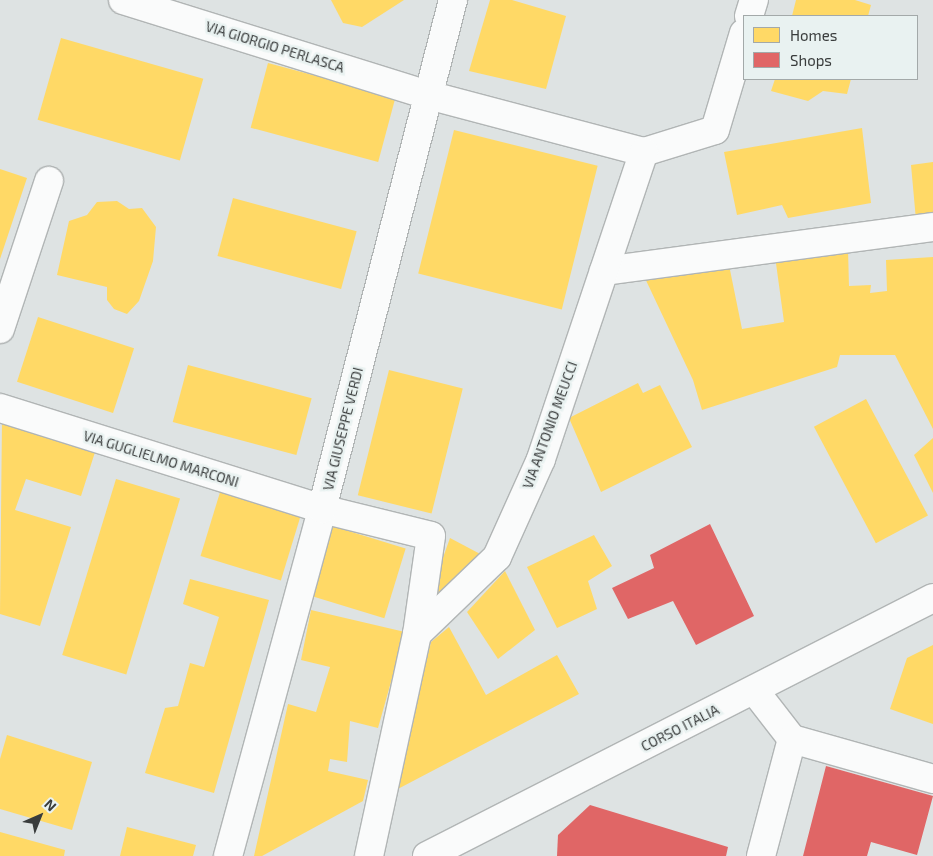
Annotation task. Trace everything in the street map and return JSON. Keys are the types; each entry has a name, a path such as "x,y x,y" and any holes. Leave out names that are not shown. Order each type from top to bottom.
{"street":[{"name":"VIA GIORGIO PERLASCA","path":"122,0 428,95"},
{"name":"VIA GIUSEPPE VERDI","path":"228,856 322,509 453,0"},
{"path":"749,15 754,0"},
{"path":"428,95 644,152 715,130 743,36"},
{"name":"VIA ANTONIO MEUCCI","path":"417,634 497,557 541,460 644,152"},
{"path":"0,330 49,181"},
{"path":"604,272 933,227"},
{"name":"VIA GUGLIELMO MARCONI","path":"0,408 322,509"},
{"path":"322,509 431,536 417,634 369,856"},
{"name":"CORSO ITALIA","path":"427,856 933,598"},
{"path":"754,690 792,739 933,778"},
{"path":"761,856 792,739"}],"building: Homes":[{"path":"331,0 404,0 362,27 343,23"},
{"path":"490,0 512,0 566,16 546,89 469,71"},
{"path":"796,0 855,0 871,5 868,15 792,15"},
{"path":"61,38 203,79 180,161 38,120"},
{"path":"268,63 396,97 378,162 251,128"},
{"path":"775,80 851,80 847,94 823,91 808,101 771,91"},
{"path":"862,128 871,203 788,218 782,205 737,215 724,152"},
{"path":"454,130 598,166 562,309 418,274"},
{"path":"933,162 933,217 916,220 911,165"},
{"path":"0,169 27,178 0,259"},
{"path":"233,198 357,231 341,289 217,256"},
{"path":"117,201 129,209 142,208 156,227 153,261 139,301 127,314 114,309 107,300 107,287 57,275 69,221 87,215 97,202"},
{"path":"848,249 849,286 871,285 870,293 887,291 886,260 933,257 933,429 895,355 840,355 837,367 702,410 693,380 643,274 729,265 742,329 784,322 775,256"},
{"path":"38,317 134,348 113,413 17,382"},
{"path":"188,365 312,398 296,455 173,422"},
{"path":"389,370 463,388 432,514 358,495"},
{"path":"638,383 643,393 660,385 692,447 601,492 569,418"},
{"path":"866,399 928,516 876,543 814,427"},
{"path":"2,419 96,449 81,496 26,479 15,510 71,527 40,626 0,614"},
{"path":"933,438 933,493 914,455"},
{"path":"116,479 180,499 126,675 62,655"},
{"path":"221,489 301,514 281,581 201,556"},
{"path":"332,526 406,549 384,618 311,596"},
{"path":"594,535 612,566 588,581 597,609 557,628 527,567"},
{"path":"450,538 484,556 437,602 429,597"},
{"path":"505,571 535,630 498,659 467,612"},
{"path":"190,579 269,600 214,793 145,773 165,708 178,706 190,663 204,667 219,617 183,604"},
{"path":"311,610 405,632 378,728 350,721 347,762 330,759 328,771 368,780 363,801 262,856 254,856 288,704 316,712 330,667 301,660"},
{"path":"449,627 486,695 557,655 579,694 394,791 431,642"},
{"path":"933,645 933,724 890,709 907,658"},
{"path":"7,735 92,762 72,830 0,809 0,759"},
{"path":"127,827 196,845 193,856 120,856"},
{"path":"0,832 65,850 64,856 0,856"}],"building: Shops":[{"path":"710,524 754,616 696,645 673,601 628,619 612,588 654,568 650,555"},
{"path":"826,766 933,796 917,855 871,842 867,856 803,856"},
{"path":"590,805 728,847 726,856 557,856 558,835"}]}
